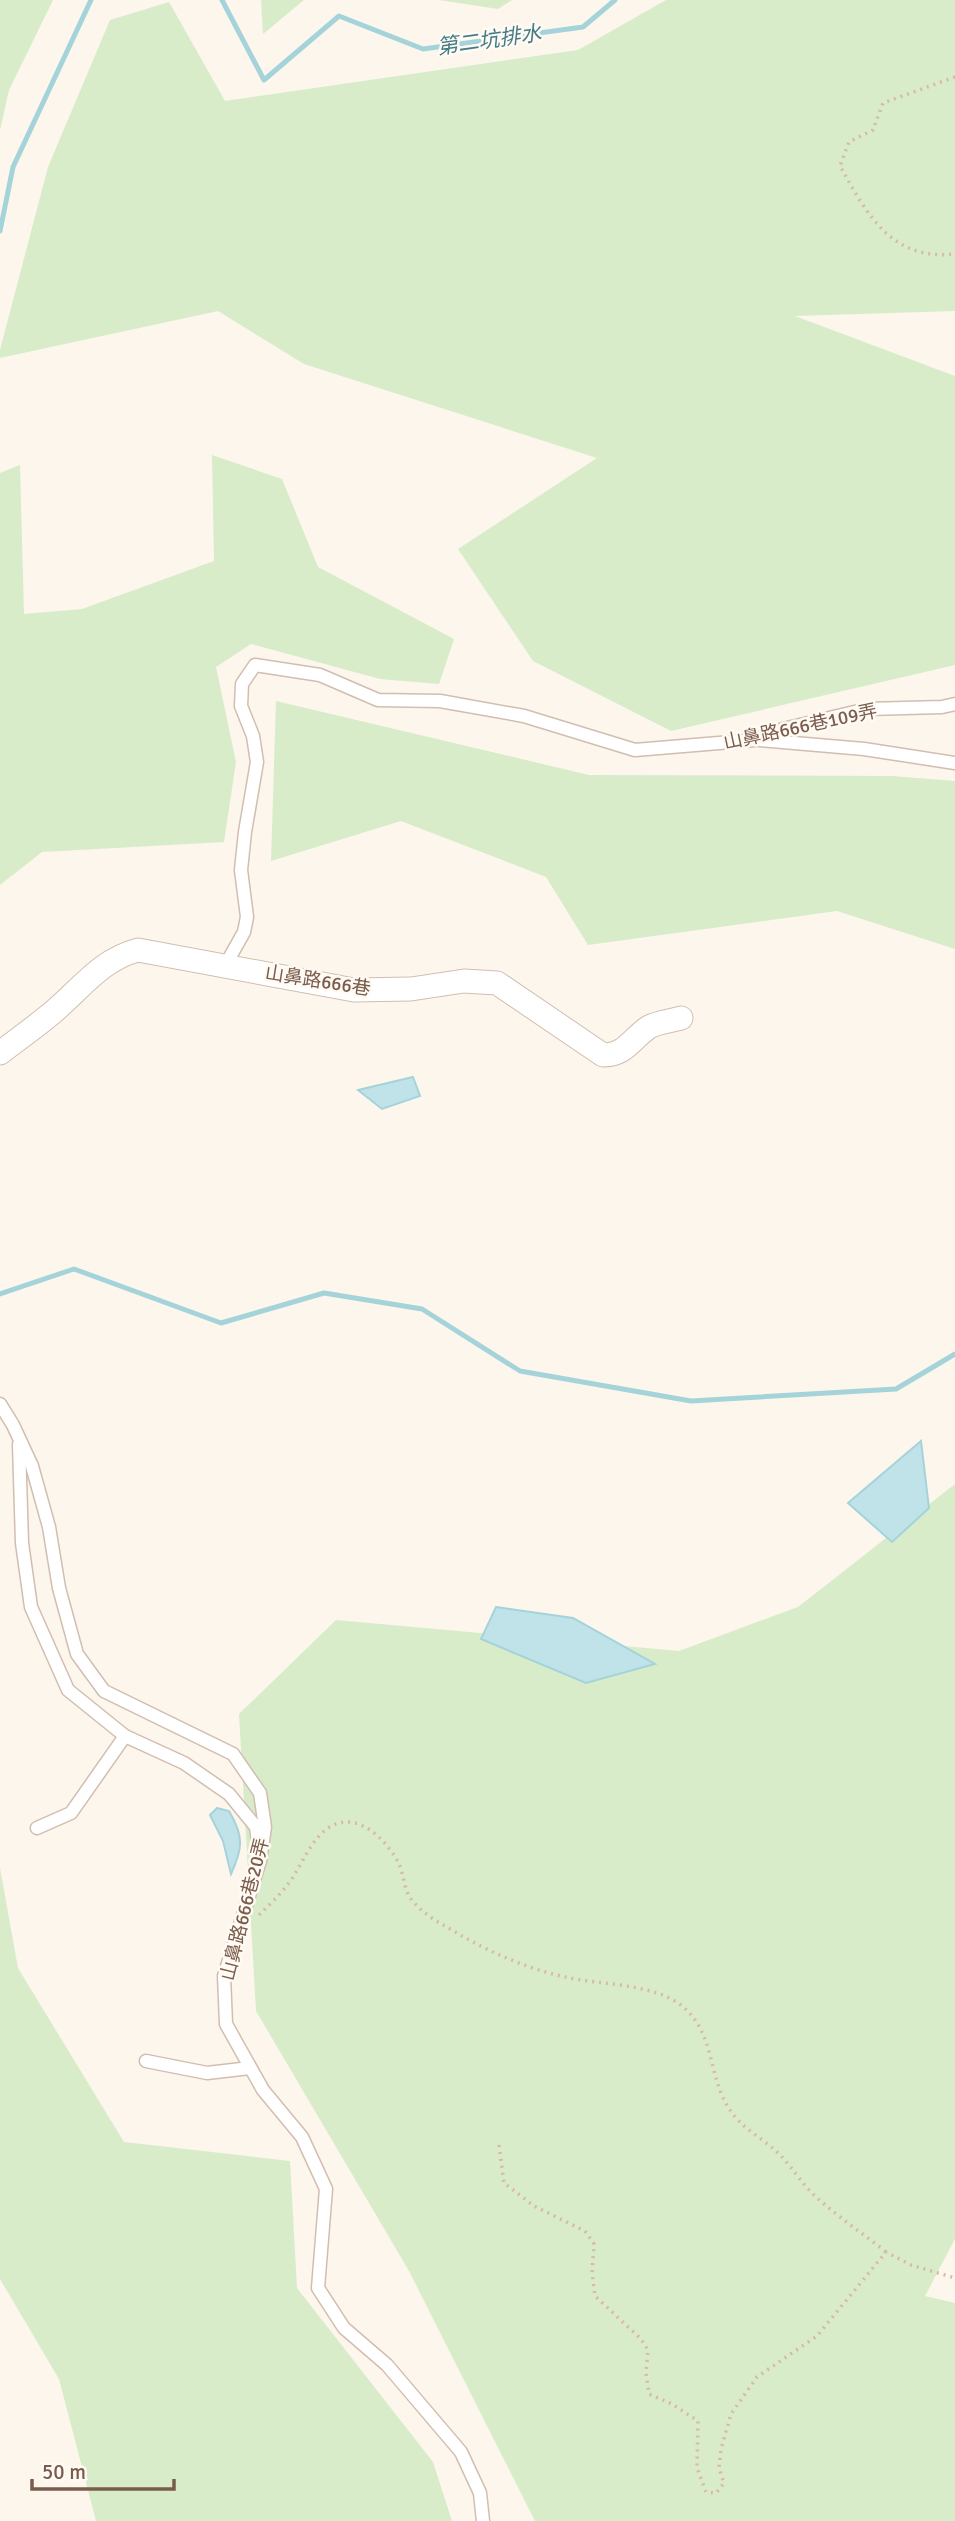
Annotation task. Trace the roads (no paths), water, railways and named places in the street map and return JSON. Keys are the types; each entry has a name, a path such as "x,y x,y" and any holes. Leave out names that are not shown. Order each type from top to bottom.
{"street":[{"name":"山鼻路666巷","path":"0,1053 53,1013 97,970 125,953 138,950 226,964 354,990 411,989 464,981 497,983 603,1055 622,1052 634,1039 656,1024 681,1018"}],"lane":[{"name":"山鼻路666巷109弄","path":"226,964 244,932 247,917 241,870 244,832 257,762 253,736 241,706 242,684 255,665 320,675 378,700 440,701 524,716 635,750 755,740 783,729 867,709 942,707 955,704"},
{"path":"755,740 864,749 955,764"},
{"name":"山鼻路666巷20弄","path":"0,1404 32,1466 76,1654 104,1691 233,1754 260,1793 265,1827 260,1861 224,1976 226,2024 263,2090 302,2137 326,2189 318,2288 344,2328 387,2365 461,2452 480,2493 484,2521"},
{"path":"19,1438 22,1543 31,1607 68,1690 125,1736 184,1763 229,1794 256,1826 260,1861"},
{"path":"37,1828 71,1813 125,1736"},
{"path":"146,2061 207,2073 250,2068"}],"water":[{"path":"413,1077 420,1096 382,1109 358,1090"},
{"path":"921,1441 929,1508 892,1542 848,1503"},
{"path":"496,1607 573,1618 655,1664 586,1683 481,1639"},
{"path":"217,1808 229,1811 239,1835 240,1849 231,1874 223,1841 210,1815"}],"waterway":[{"name":"第二坑排水","path":"0,231 13,167 91,0"},
{"name":"第二坑排水","path":"222,0 264,80 339,16 423,49 583,27 615,0"},
{"path":"0,1294 74,1269 221,1323 324,1293 422,1309 520,1371 691,1401 896,1389 955,1354"}]}
